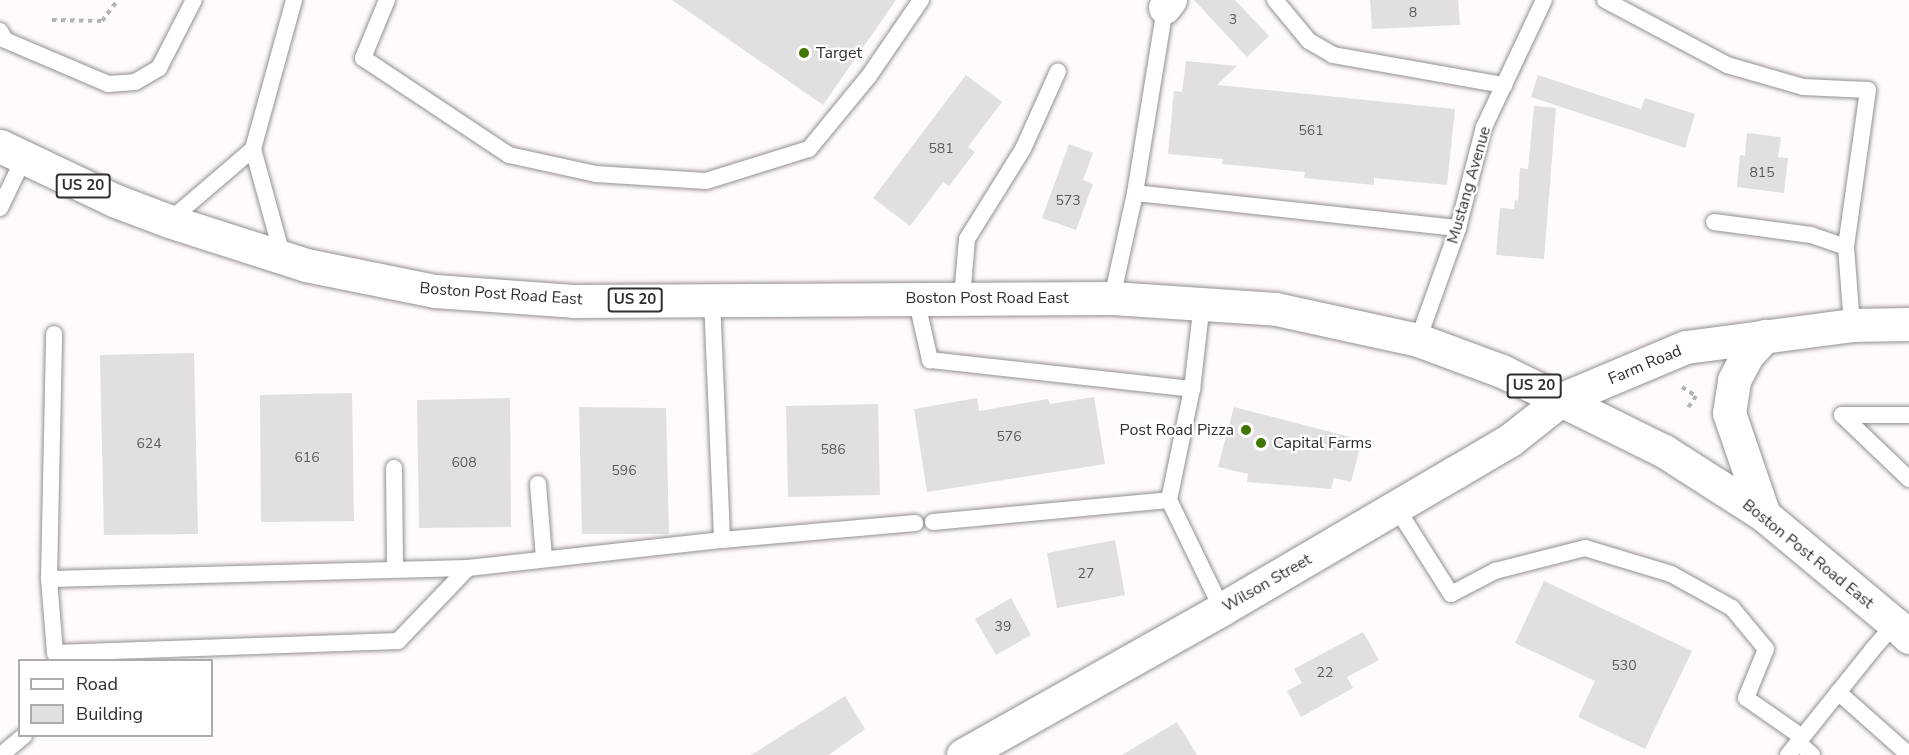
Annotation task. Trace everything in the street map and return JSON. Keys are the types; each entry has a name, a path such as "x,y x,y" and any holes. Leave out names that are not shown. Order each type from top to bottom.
{"main road":[{"name":"Boston Post Road East","path":"12,152 116,201 169,221 283,258 435,291 573,301 1112,298 1276,309 1418,340 1502,371 1664,451 1764,515 1902,631"},
{"name":"Farm Road","path":"1562,399 1686,346 1852,325 1909,324"},
{"path":"1764,515 1729,413 1734,380 1748,354 1765,336"},
{"name":"Wilson Street","path":"963,755 1222,609 1510,440 1562,399"}],"lane":[{"path":"0,31 5,40 108,84 135,82 159,68 194,0"},
{"path":"283,258 253,149 294,0"},
{"path":"387,0 363,58 509,155 596,174 706,181 809,149 869,76 921,0"},
{"path":"1275,0 1309,40 1333,54 1504,85"},
{"name":"Mustang Avenue","path":"1418,340 1458,228 1484,127 1544,0"},
{"path":"1605,0 1727,65 1803,87 1868,90 1846,247 1852,325"},
{"path":"1112,298 1135,193 1168,4"},
{"path":"962,298 966,239 1023,149 1058,71"},
{"path":"169,221 253,149"},
{"path":"0,208 12,152"},
{"path":"1135,193 1458,228"},
{"path":"1714,222 1811,235 1846,247"},
{"path":"916,298 930,360 1192,389"},
{"path":"712,299 722,540"},
{"path":"1202,303 1192,389 1169,500 1222,609"},
{"path":"54,333 49,579 55,653 398,641 468,568"},
{"path":"1909,415 1842,415 1909,478"},
{"path":"394,468 395,569"},
{"path":"538,484 544,559"},
{"path":"933,522 1169,500"},
{"path":"1396,507 1451,594 1494,571 1585,548 1671,574 1732,608 1766,649 1746,698 1796,745 1812,755"},
{"path":"49,579 468,568 722,540 915,523"},
{"path":"1796,745 1838,692 1902,631"},
{"path":"1838,692 1909,755"},
{"path":"1,755 22,737"}],"path":[{"path":"52,20 102,21 118,0"},
{"path":"1682,387 1696,396 1686,411"}],"building":[{"name":"Target","path":"672,0 896,0 823,105"},
{"path":"1194,0 1235,0 1269,36 1247,57"},
{"path":"1370,0 1458,0 1460,25 1372,29"},
{"path":"1186,61 1237,66 1217,85 1455,109 1447,185 1374,178 1374,185 1304,178 1305,172 1222,164 1223,159 1168,154 1174,91 1182,92"},
{"path":"966,75 1002,102 968,147 975,152 949,186 943,182 910,226 873,198"},
{"path":"1538,75 1641,109 1645,98 1695,114 1685,148 1531,97"},
{"path":"1534,106 1556,108 1544,259 1496,255 1500,208 1514,209 1515,200 1518,201 1520,168 1528,169"},
{"path":"1747,133 1781,137 1778,157 1788,158 1784,193 1737,187 1740,155 1745,156"},
{"path":"1069,144 1093,153 1083,180 1093,184 1076,230 1042,218"},
{"path":"194,353 198,534 104,535 100,355"},
{"path":"352,393 354,521 261,522 260,395"},
{"path":"1094,397 1105,464 927,492 914,409 977,398 979,411 1048,399 1050,404"},
{"path":"510,398 511,527 419,528 417,400"},
{"path":"878,404 880,495 788,497 786,406"},
{"path":"579,407 666,408 669,534 582,534"},
{"path":"1234,407 1362,440 1351,482 1334,478 1331,489 1247,482 1248,474 1218,467"},
{"path":"1115,540 1125,595 1057,608 1047,553"},
{"path":"1544,581 1692,651 1645,749 1578,717 1595,681 1515,643"},
{"path":"1011,598 1031,635 996,655 975,619"},
{"path":"1363,632 1379,660 1347,677 1353,688 1301,717 1287,691 1302,683 1294,669"},
{"path":"845,696 865,729 829,755 751,755"},
{"path":"1177,722 1197,755 1122,755"}],"place":[{"name":"Target","path":"804,53"},
{"name":"Post Road Pizza","path":"1246,430"},
{"name":"Capital Farms","path":"1261,443"}]}
